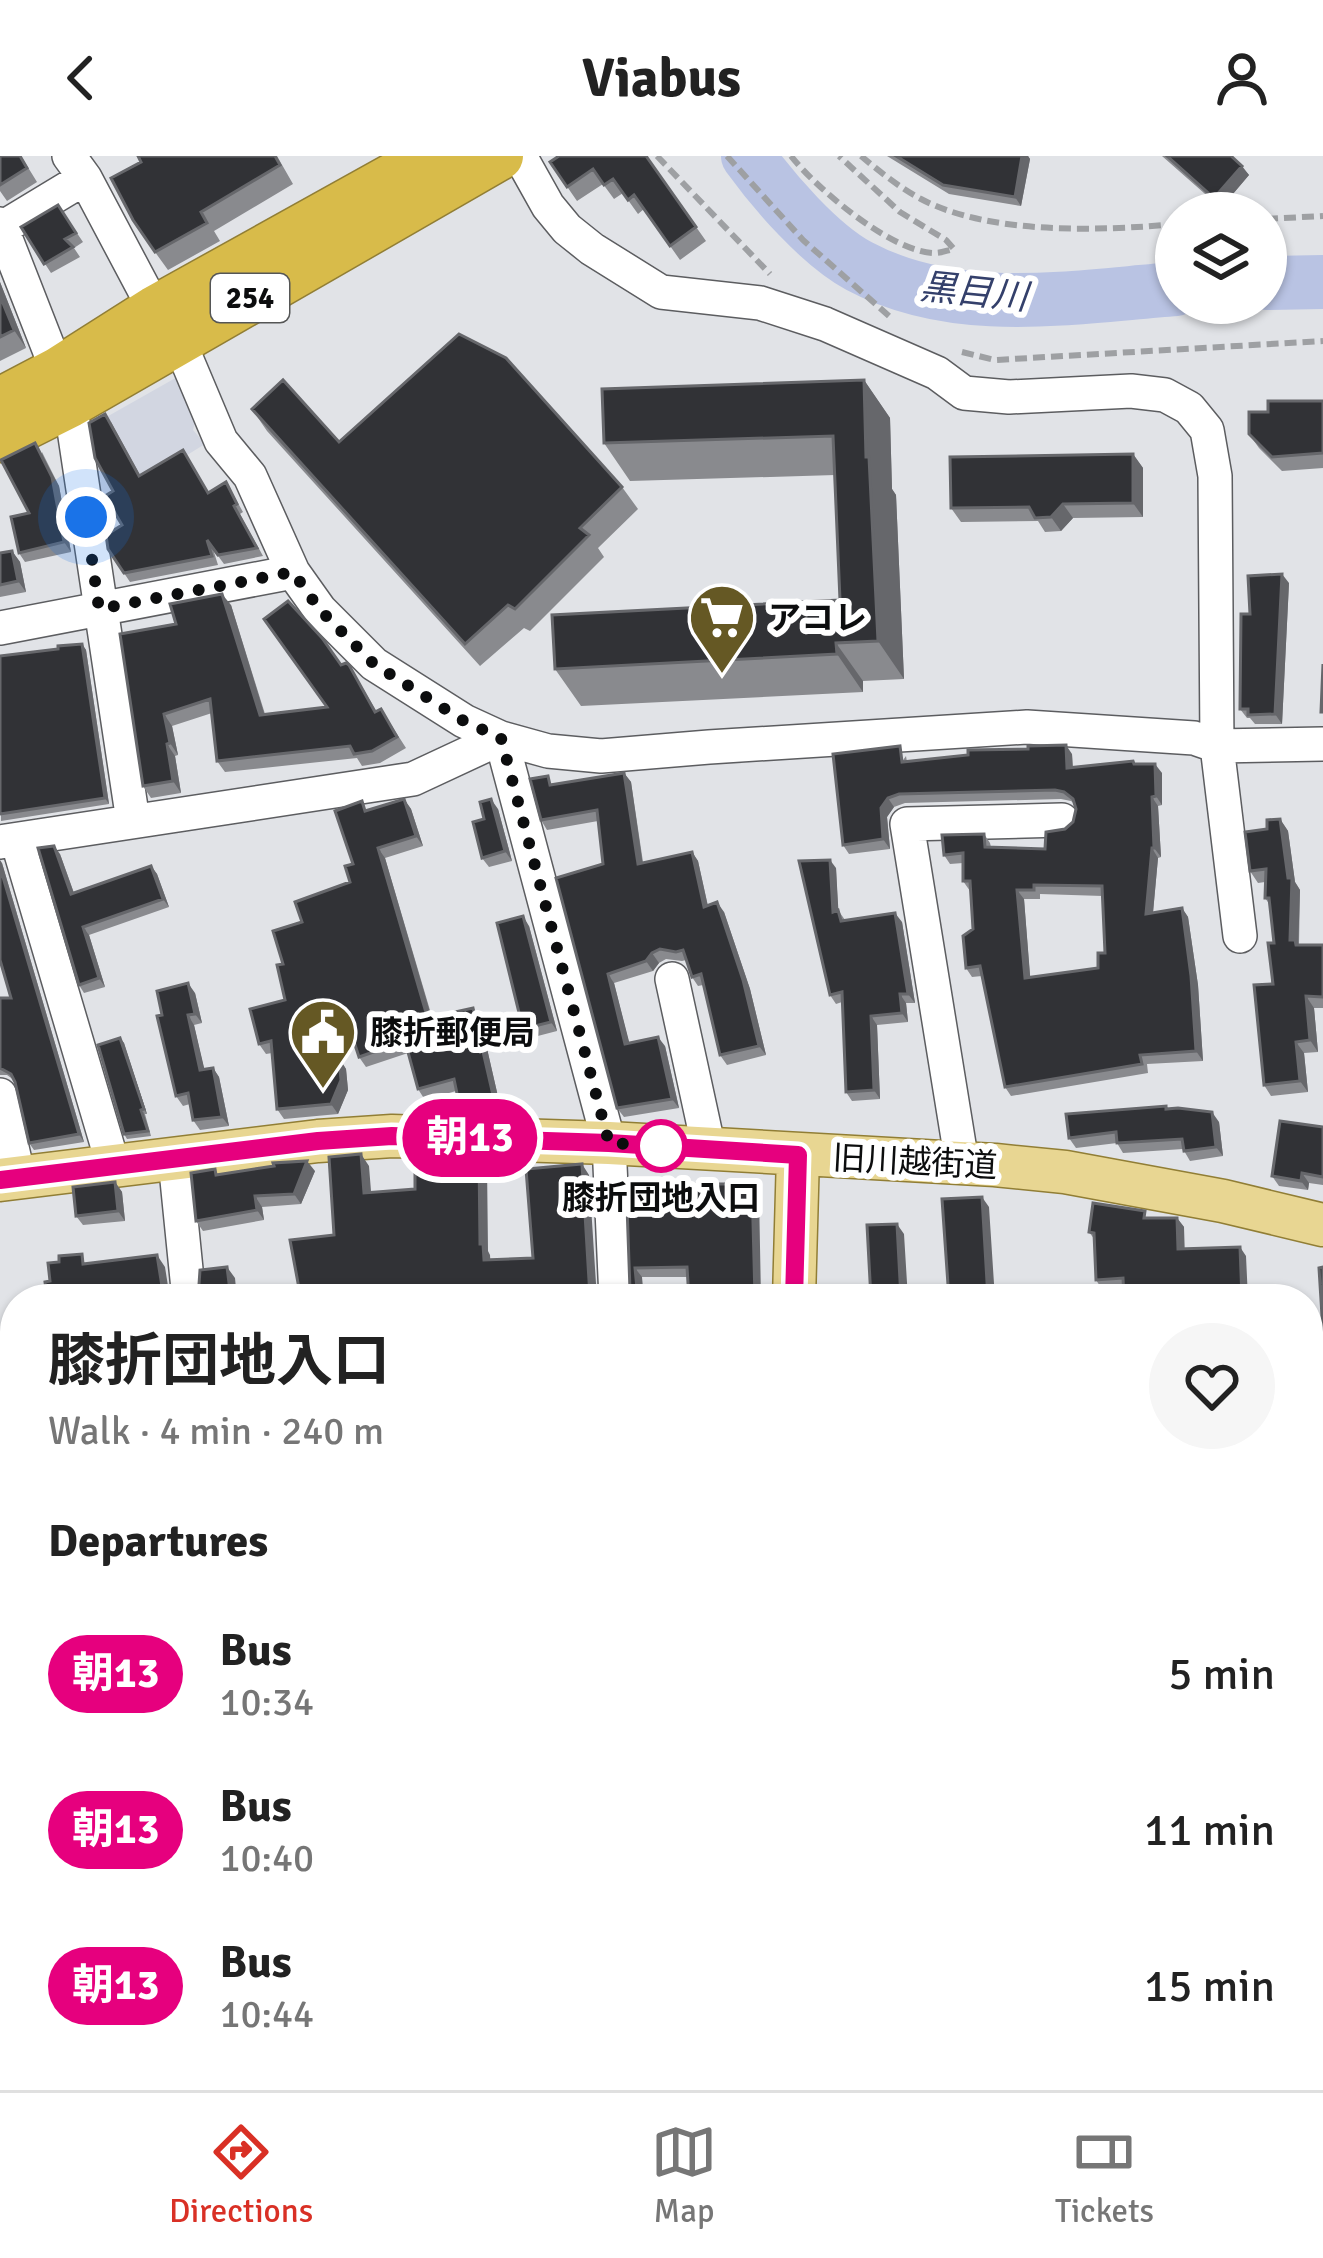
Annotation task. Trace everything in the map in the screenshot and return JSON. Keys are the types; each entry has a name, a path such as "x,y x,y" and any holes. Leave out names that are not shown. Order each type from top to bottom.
{"highway":[{"name":"254","path":"0,438 65,387 432,156"},
{"name":"254","path":"167,324 500,156"},
{"name":"254","path":"0,402 65,387"}],"main road":[{"name":"旧川越街道","path":"9,1179 392,1136 609,1143 1078,1173 1323,1225"},
{"path":"794,1284 798,1155"}],"street":[{"path":"520,156 567,229 661,292 760,303 825,324 937,373 964,393 1009,397 1131,391 1165,395 1189,408 1207,430 1215,476 1217,746 1240,936"},
{"path":"133,821 65,387 1,226 77,167 167,324 220,441 250,476 293,572 320,610 374,664 464,721 548,751 601,757 1027,727 1194,739 1217,746 1323,744"},
{"path":"0,628 293,572"},
{"path":"114,1168 8,841 413,779 501,738"},
{"path":"501,738 609,1143 615,1284"},
{"path":"962,1163 908,824 1062,820"},
{"path":"672,979 709,1149"},
{"path":"0,1095 9,1179"},
{"path":"175,1160 187,1284"}],"path":[{"path":"658,156 778,282"},
{"path":"727,156 803,240 903,327"},
{"path":"790,156 830,197 894,238 935,253 954,249 900,212 839,156"},
{"path":"861,156 922,200 1004,224 1068,228 1155,225"},
{"path":"1287,218 1323,216"},
{"path":"957,351 994,360 1323,341"}],"shaded area":[{"path":"179,376 196,418 193,430 205,444 93,513 80,432"}],"building":[{"path":"0,156 20,156 27,168 0,185"},
{"path":"138,156 275,156 280,165 201,212 207,223 155,252 111,178 141,162"},
{"path":"559,156 646,156 696,227 670,246 634,195 628,200 613,179 604,185 593,169 567,187 550,162"},
{"path":"896,156 1022,156 1015,197 943,185"},
{"path":"1167,156 1231,156 1242,166 1219,192 1207,192"},
{"path":"58,205 76,233 65,239 73,247 44,264 21,227"},
{"path":"0,296 14,330 0,337"},
{"path":"459,334 506,358 622,487 580,528 589,535 515,609 508,605 465,644 252,409 283,380 339,442"},
{"path":"864,380 878,641 836,643 837,654 555,669 552,615 840,600 833,436 604,443 602,389"},
{"path":"1268,401 1323,401 1323,453 1272,457 1249,434 1249,412 1268,412"},
{"path":"105,414 139,476 183,450 208,493 226,482 257,548 218,555 207,540 212,556 124,573 108,549 106,535 122,525 105,496 113,491 95,458 89,423"},
{"path":"35,443 52,477 64,542 19,553 11,517 29,513 1,460"},
{"path":"1133,454 1133,503 1063,504 1051,517 1035,518 1029,507 951,508 950,457"},
{"path":"12,551 18,581 0,585 0,553"},
{"path":"1282,574 1275,714 1248,715 1248,709 1240,709 1241,614 1250,614 1248,576"},
{"path":"222,594 260,715 327,707 264,619 288,601 341,665 349,665 375,712 381,709 397,737 372,751 354,754 350,746 217,761 210,699 164,714 173,781 143,786 120,634 176,624 170,604"},
{"path":"82,644 105,798 0,814 0,656"},
{"path":"1066,745 1067,768 1133,761 1155,764 1154,848 1146,914 1182,908 1196,1051 1140,1055 1142,1064 1005,1087 980,966 966,968 963,936 973,929 970,881 963,881 963,853 944,855 942,835 984,834 985,847 1045,849 1046,832 1065,829 1073,822 1073,799 1064,792 899,794 881,808 883,839 843,845 833,754 900,746 902,762","holes":["1034,885 1102,886 1105,953 1098,953 1098,968 1025,978 1017,890 1034,890"]},
{"path":"624,773 638,864 692,852 704,907 717,902 759,1046 720,1055 701,974 692,977 683,950 660,949 646,961 608,974 625,1044 658,1037 672,1099 617,1108 556,878 603,864 597,810 541,820 530,779 548,776 550,785"},
{"path":"404,799 416,836 378,848 427,1016 473,1008 495,1104 459,1103 454,1079 418,1089 405,1041 359,1057 343,1008 300,1018 310,1061 339,1058 341,1080 331,1104 277,1109 271,1041 259,1044 250,1009 285,1000 277,965 283,964 273,931 302,922 295,902 350,882 345,866 353,864 335,811 362,801 365,811"},
{"path":"491,799 505,851 482,858 473,822 484,819 480,802"},
{"path":"1280,819 1288,878 1292,878 1290,940 1296,945 1323,945 1323,997 1306,996 1310,1040 1296,1042 1300,1081 1264,1085 1254,985 1273,984 1268,943 1274,943 1269,898 1265,898 1266,869 1250,871 1245,832 1267,829 1267,820"},
{"path":"54,846 71,894 151,866 163,899 83,927 99,978 79,985 38,848"},
{"path":"830,860 833,912 838,910 841,921 895,913 908,994 900,994 902,1013 871,1016 874,1090 846,1092 842,992 830,995 799,861"},
{"path":"0,867 79,1134 29,1143 15,1082 0,1068 0,998 11,998 0,960"},
{"path":"523,916 551,1022 523,1029 497,923"},
{"path":"188,983 195,1014 188,1015 200,1070 213,1068 222,1117 193,1120 188,1093 176,1096 157,1016 162,1015 157,991"},
{"path":"120,1038 148,1131 124,1134 98,1045"},
{"path":"1166,1106 1212,1112 1216,1147 1184,1151 1182,1139 1117,1143 1116,1132 1069,1138 1066,1114"},
{"path":"1280,1121 1323,1127 1323,1177 1302,1173 1301,1181 1272,1176"},
{"path":"430,1152 479,1154 484,1260 533,1258 526,1169 582,1164 589,1284 298,1284 290,1240 334,1235 329,1157 361,1154 364,1193 415,1189 415,1169 430,1168"},
{"path":"307,1161 294,1194 255,1196 257,1210 196,1221 191,1173 215,1169 216,1175"},
{"path":"115,1182 118,1211 76,1216 73,1187"},
{"path":"690,1184 752,1184 755,1284 688,1284 687,1267 635,1268 637,1284 630,1284 627,1206 692,1205"},
{"path":"982,1197 987,1284 948,1284 942,1199"},
{"path":"1093,1203 1145,1211 1144,1218 1177,1218 1178,1249 1240,1247 1241,1284 1096,1280 1094,1233 1089,1232"},
{"path":"897,1224 900,1284 870,1284 867,1225"},
{"path":"82,1254 83,1264 157,1255 162,1284 45,1284 50,1281 48,1263 59,1262 59,1256"},
{"path":"227,1267 229,1284 199,1284 200,1270"}],"waterway":[{"name":"黒目川","path":"748,156 784,201 829,245 859,266 896,282 935,293 1014,300 1155,291"},
{"name":"黒目川","path":"1287,283 1323,282"}],"bus line":[{"name":"朝13","path":"0,1180 392,1136 798,1155 794,1284"}],"place":[{"name":"アコレ","path":"722,676"},
{"name":"膝折郵便局","path":"323,1091"},
{"name":"膝折団地入口","path":"661,1146"}],"route":[{"path":"86,517 99,609 293,572 320,610 374,664 464,721 501,738 609,1143 676,1147 661,1146"}]}
